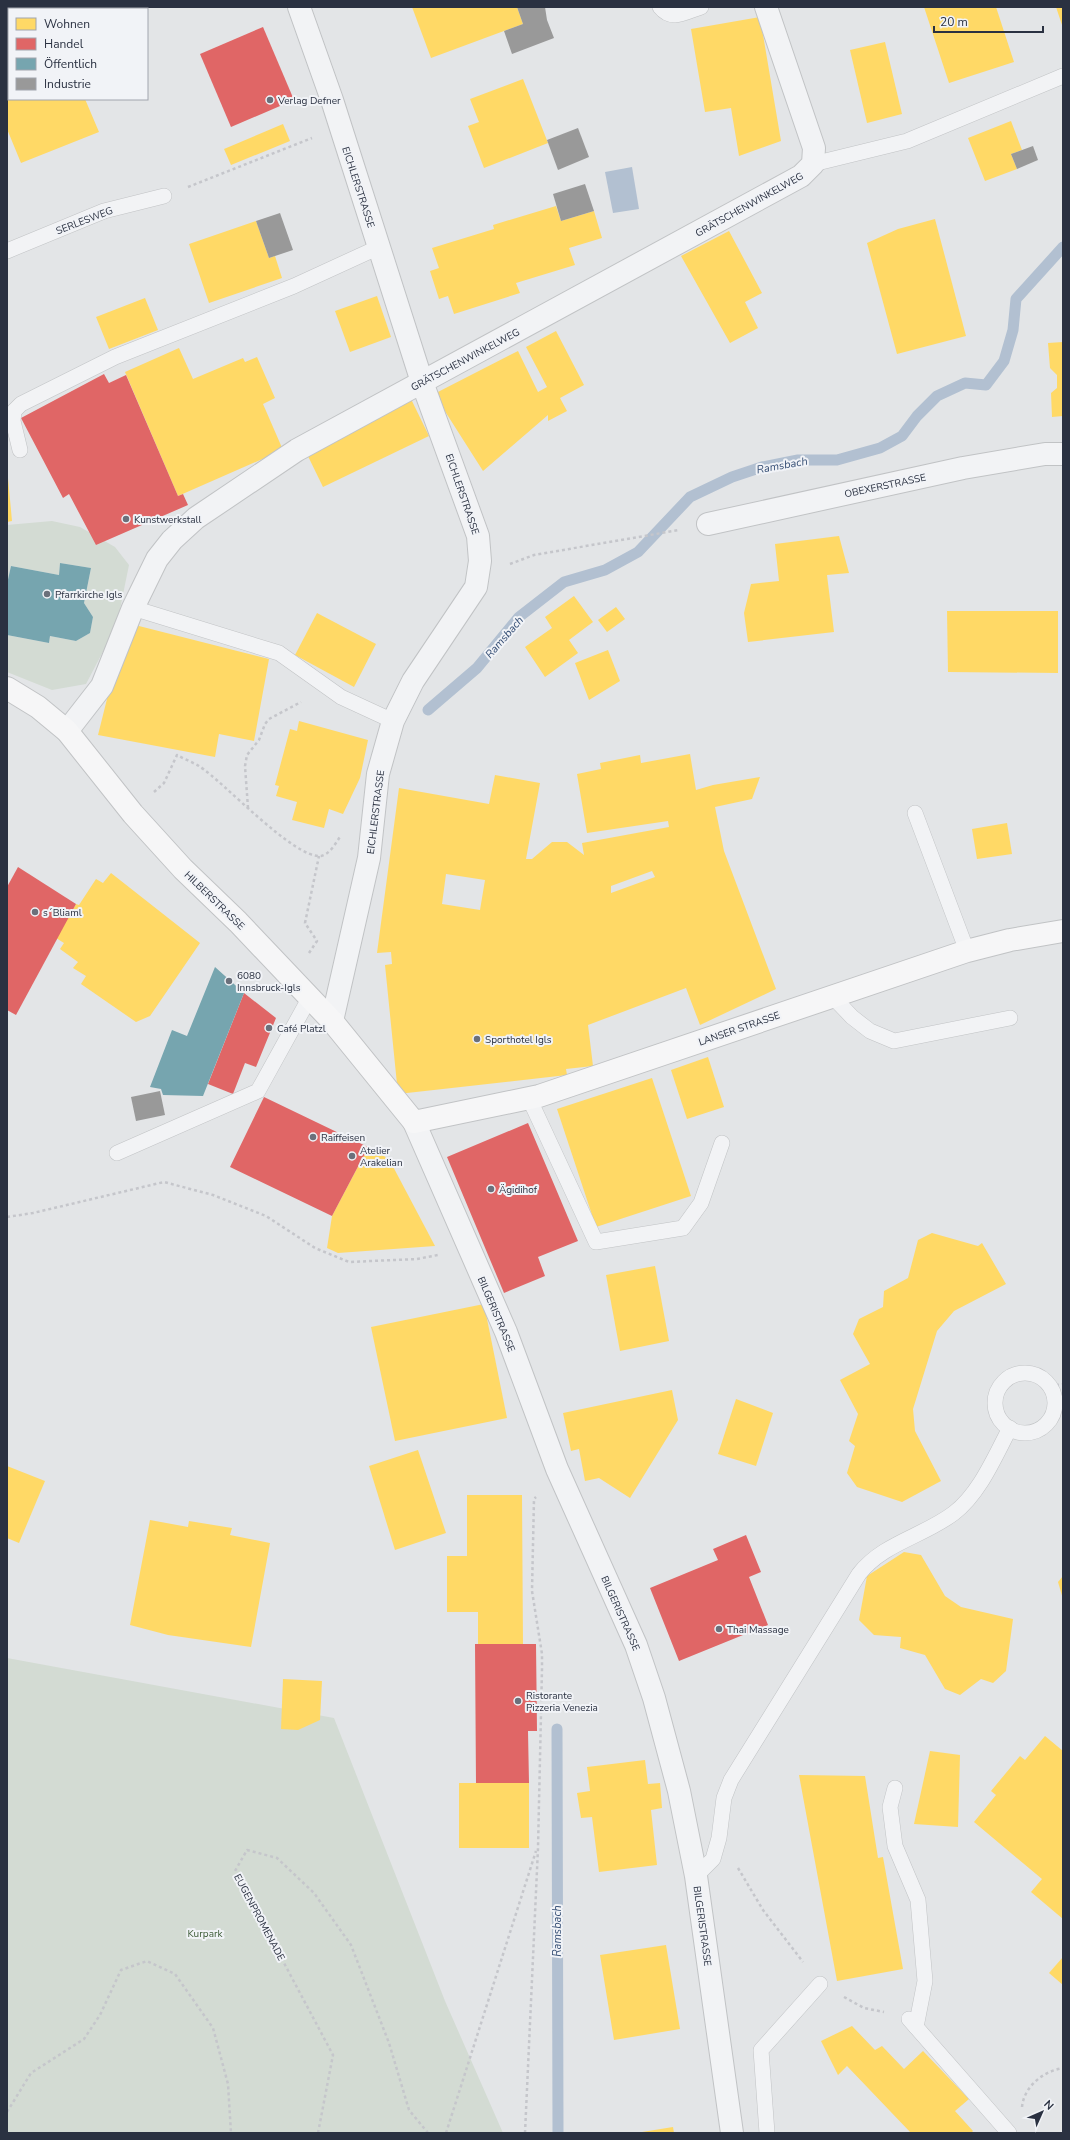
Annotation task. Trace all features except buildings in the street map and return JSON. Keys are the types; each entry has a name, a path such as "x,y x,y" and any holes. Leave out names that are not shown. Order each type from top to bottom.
{"main road":[{"name":"HILBERSTRASSE","path":"7,688 38,707 67,731 132,814 183,869 292,978 332,1021 414,1122"},
{"name":"LANSER STRASSE","path":"414,1122 529,1098 967,951 1010,940 1063,931"}],"street":[{"name":"EICHLERSTRASSE","path":"299,7 340,127 422,382 478,536 480,561 476,587 413,681 393,721 378,774 370,858 332,1021"},
{"name":"GRÄTSCHENWINKELWEG","path":"67,731 102,686 133,608 157,559 172,540 196,518 297,450 801,176 813,164 814,148 766,7"},
{"name":"OBEXERSTRASSE","path":"708,524 963,468 1045,454 1063,454"},
{"name":"BILGERISTRASSE","path":"414,1122 506,1332 557,1469 633,1638 648,1678 679,1791 696,1876 732,2133"}],"lane":[{"path":"660,7 666,14 674,16 701,7"},
{"path":"813,164 907,141 1063,76"},
{"name":"SERLESWEG","path":"7,251 104,211 164,196"},
{"path":"20,450 13,421 14,411 21,404 115,357 294,286 379,247"},
{"path":"133,608 279,653 341,696 393,721"},
{"path":"915,813 967,951"},
{"path":"832,996 852,1017 870,1031 894,1041 1010,1018"},
{"path":"117,1153 258,1091 310,997"},
{"path":"529,1098 596,1242 683,1228 701,1203 722,1143"},
{"path":"1022,1373 1037,1376 1056,1385 1053,1412 1044,1426 1027,1432 1010,1428 1003,1423 995,1408 995,1400 1001,1385 1014,1375 1022,1373"},
{"path":"696,1876 713,1859 719,1838 724,1798 731,1780 859,1574 873,1559 939,1522 966,1501 988,1468 1010,1428"},
{"path":"895,1788 890,1807 896,1846 918,1900 924,1966 925,1981 912,2022 1009,2133"},
{"path":"766,2133 761,2050 820,1984"}],"path":[{"path":"164,196 340,127"},
{"path":"476,587 504,567 534,555 665,532"},
{"path":"248,809 245,766 247,755 259,740 265,724 269,718 295,707 324,684"},
{"path":"132,814 164,782 177,755 200,766 278,834 309,853 319,856 326,854 333,847 341,834"},
{"path":"292,978 317,941 305,923 319,856"},
{"path":"7,1217 34,1214 164,1182 213,1195 266,1216 315,1248 349,1262 417,1259 468,1248"},
{"path":"525,2133 538,1848 542,1654 532,1591 534,1499 557,1469"},
{"path":"719,1838 763,1910 820,1984 864,2008 912,2022"},
{"path":"446,2133 538,1848"},
{"name":"EUGENPROMENADE","path":"318,2133 333,2056 235,1871 247,1850 277,1858 314,1893 351,1945 389,2043 409,2110 428,2133"},
{"path":"7,2112 31,2073 84,2039 100,2015 121,1970 147,1961 175,1974 213,2028 228,2084 231,2133"},
{"path":"1022,2111 1022,2104 1030,2086 1051,2070 1063,2068"}],"green space":[{"path":"52,521 80,527 115,547 129,565 119,614 109,640 86,684 52,690 7,672 7,635 49,643 50,636 76,641 90,633 93,617 84,603 91,568 60,563 59,575 11,566 7,584 7,525"},
{"name":"Kurpark","path":"7,1658 334,1718 445,2001 503,2133 7,2133"}],"water":[{"path":"632,167 639,209 613,213 605,172"}],"waterway":[{"name":"Ramsbach","path":"428,710 477,668 519,617 564,582 605,570 638,552 690,497 732,477 762,467 798,460 837,460 880,448 902,436 917,416 937,396 965,383 986,385 1004,361 1013,330 1016,299 1063,247"},
{"name":"Ramsbach","path":"557,1729 558,2133"}],"place":[{"name":"Verlag Defner","path":"270,100"},
{"name":"Kunstwerkstall","path":"126,519"},
{"name":"Pfarrkirche Igls","path":"47,594"},
{"name":"s´Bliaml","path":"35,912"},
{"name":"6080 Innsbruck-Igls","path":"229,981"},
{"name":"Café Platzl","path":"269,1028"},
{"name":"Sporthotel Igls","path":"477,1039"},
{"name":"Raiffeisen","path":"313,1137"},
{"name":"Atelier Arakelian","path":"352,1156"},
{"name":"Ägidihof","path":"491,1189"},
{"name":"Thai Massage","path":"719,1629"},
{"name":"Ristorante Pizzeria Venezia","path":"518,1701"}]}
